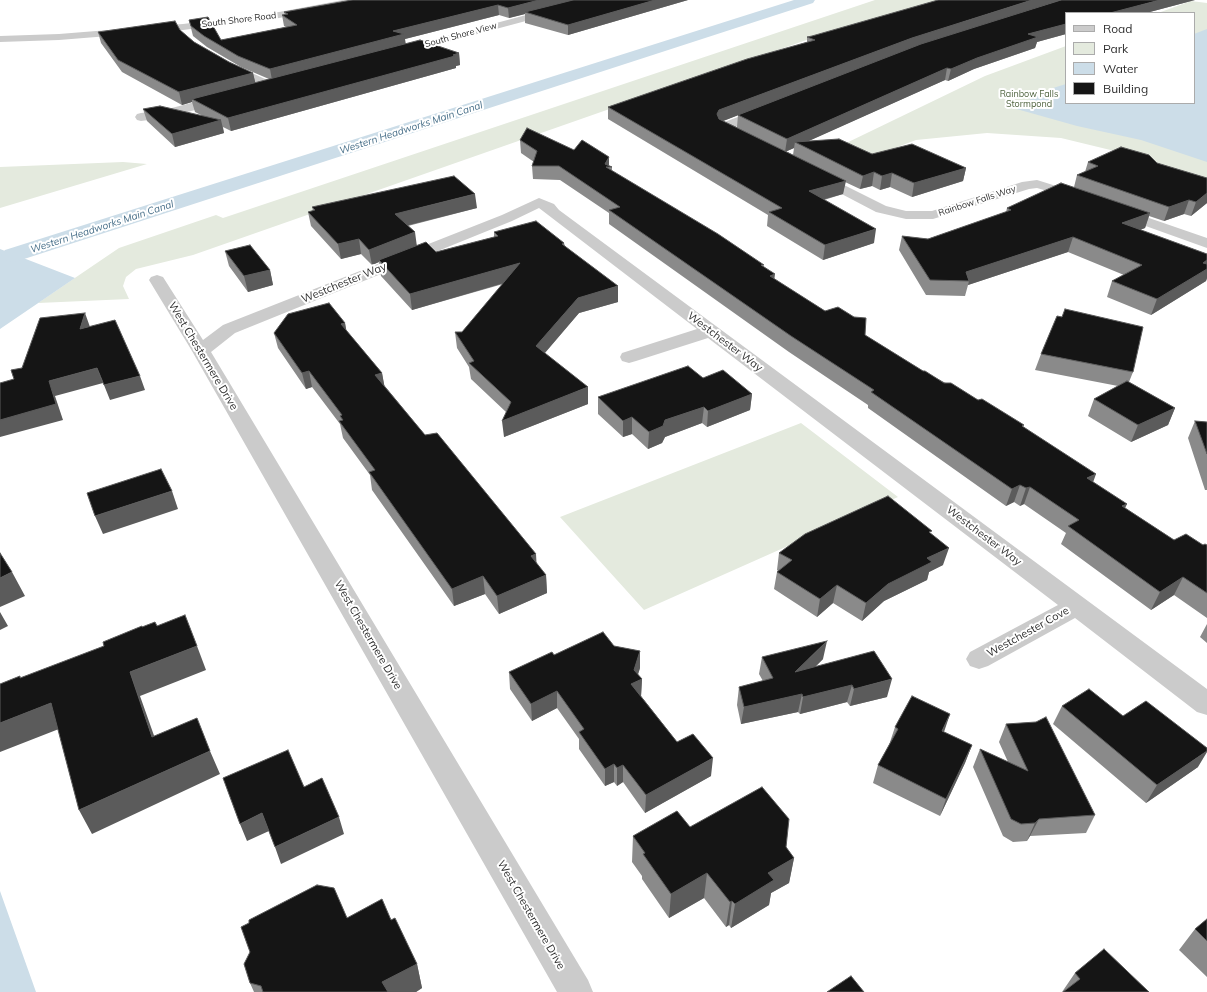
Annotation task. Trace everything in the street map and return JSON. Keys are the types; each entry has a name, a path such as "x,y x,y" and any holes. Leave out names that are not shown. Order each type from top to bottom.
{"street":[{"name":"South Shore Road","path":"0,39 104,34 183,27 279,15 358,0"},
{"name":"South Shore View","path":"393,54 594,0"},
{"path":"183,27 188,38"},
{"path":"216,58 236,70 276,85 257,90"},
{"path":"141,116 169,113 234,96"},
{"path":"741,134 723,127 776,106"},
{"name":"Rainbow Falls Way","path":"806,170 882,209 906,215 933,215 1027,185 1038,184 1091,202"},
{"name":"Westchester Way","path":"201,351 229,329 506,218 539,202 549,207 554,213 710,331 1207,704"},
{"path":"1106,207 1207,243"},
{"name":"West Chestermere Drive","path":"157,280 201,351 576,992"},
{"path":"629,357 710,331"},
{"name":"Westchester Cove","path":"978,659 1076,606"}],"green space":[{"path":"875,0 943,0 815,37 193,255 136,269 126,277 123,286 129,299 38,303 119,248 216,215 223,218"},
{"name":"Rainbow Falls Stormpond","path":"1191,1 1207,3 1207,183 1127,154 1061,138 987,133 916,140 831,172 809,161 985,76 1065,46 1065,104 1195,104 1195,12 1161,12"},
{"path":"123,162 147,164 0,208 0,167"},
{"path":"801,423 898,497 644,610 560,517"}],"water":[{"path":"1207,29 1207,162 1141,140 1077,126 1013,108 1053,88 1065,84 1065,104 1195,104 1195,34"},
{"path":"0,249 75,278 0,329"},
{"path":"0,891 36,992 0,992"}],"building":[{"path":"352,0 539,0 508,8 498,5 393,31 404,34 270,69 238,56 204,36 191,26 189,20 208,17 221,40 297,25 282,15 288,14 284,12"},
{"path":"573,0 655,0 568,25 525,12"},
{"path":"938,0 1032,0 912,38 719,110 717,114 719,119 846,181 809,191 876,229 825,245 769,212 782,208 608,107 747,59 815,40 807,37"},
{"path":"1061,0 1160,0 1114,12 1065,12 1065,24 1028,34 1038,37 977,58 951,69 947,68 787,139 738,115 921,44"},
{"path":"175,21 180,30 194,42 229,62 253,73 179,92 118,60 98,32"},
{"path":"420,40 459,53 453,55 455,56 228,118 192,99"},
{"path":"160,106 221,120 172,134 143,109"},
{"path":"527,128 574,150 582,140 609,157 605,164 612,167 606,167 718,234 775,274 770,276 825,311 838,307 854,317 866,318 865,335 944,383 951,383 978,400 982,399 1024,425 1022,426 1096,474 1087,478 1127,504 1122,506 1174,540 1186,534 1203,545 1207,545 1207,593 1183,577 1160,592 1068,526 1079,520 1030,487 1026,488 1020,485 1012,489 871,392 874,390 791,336 609,210 620,207 559,166 532,166 537,151 520,140"},
{"path":"839,139 872,154 912,144 966,168 914,183 892,173 882,176 874,172 863,176 795,142"},
{"path":"1121,147 1149,155 1157,163 1207,178 1207,193 1196,202 1189,200 1169,207 1077,175 1098,166 1088,162"},
{"path":"454,176 475,194 395,214 415,232 369,250 359,239 338,244 308,212 315,210 312,207"},
{"path":"1061,183 1150,213 1122,223 1207,254 1207,260 1203,263 1207,264 1207,269 1157,299 1112,281 1142,265 1073,237 966,272 969,281 930,280 902,236 928,239 1011,210 1007,208"},
{"path":"536,221 564,243 562,244 618,286 578,298 536,346 588,387 502,421 511,402 469,363 474,361 455,332 462,332 520,263 410,294 379,260 426,242 436,252 498,236 494,232"},
{"path":"250,245 270,270 244,276 225,251"},
{"path":"329,303 345,323 341,324 382,373 375,375 425,435 437,433 536,554 531,556 546,575 497,596 483,576 452,589 369,472 375,470 339,421 343,420 340,416 342,415 309,371 302,373 274,333 288,314"},
{"path":"1065,309 1143,327 1133,372 1041,354 1057,316 1062,317"},
{"path":"85,313 80,329 115,320 140,376 104,385 97,368 49,381 56,404 0,420 0,383 14,379 11,370 22,368 40,318"},
{"path":"688,366 703,378 723,370 752,394 708,411 704,407 665,420 663,426 649,432 632,417 623,421 598,397"},
{"path":"1127,381 1175,408 1138,425 1094,399"},
{"path":"1195,421 1207,422 1207,454"},
{"path":"161,469 172,491 95,516 87,493"},
{"path":"888,496 932,531 929,532 949,548 927,558 932,562 888,584 866,603 837,585 820,599 777,572 792,560 779,553 805,534"},
{"path":"0,553 12,572 0,578"},
{"path":"185,615 197,646 130,672 152,737 197,718 210,751 79,810 51,703 0,723 0,684 20,676 20,678 104,646 103,642 142,626 155,622 157,626"},
{"path":"603,632 614,646 640,651 634,670 642,679 631,684 677,742 693,734 713,758 646,795 623,765 617,768 614,764 605,769 579,732 584,729 557,691 531,704 509,672 552,652 554,655"},
{"path":"827,641 795,672 874,651 892,679 854,689 852,685 803,697 802,694 744,707 739,687 773,678 762,657"},
{"path":"1089,689 1123,716 1146,701 1207,748 1207,751 1157,785 1062,706"},
{"path":"912,696 950,714 942,731 972,745 946,799 878,765 898,729 895,727"},
{"path":"1046,717 1095,815 1039,819 1035,823 1021,824 1011,819 980,749 1028,771 1006,724 1036,722"},
{"path":"288,750 304,787 322,778 339,817 275,847 262,813 240,824 223,778"},
{"path":"762,787 789,819 786,847 794,858 768,873 774,880 735,904 732,901 730,902 707,873 671,894 643,854 645,853 633,836 677,811 690,827"},
{"path":"317,885 334,888 347,918 382,899 391,920 395,918 417,964 382,982 388,992 263,992 261,986 250,983 244,964 250,952 241,927 249,923 249,920"},
{"path":"1207,919 1207,941 1195,929"},
{"path":"1104,949 1149,992 1063,992 1080,979 1075,973"},
{"path":"851,976 864,992 827,992"}],"waterway":[{"name":"Western Headworks Main Canal","path":"13,255 808,0"}]}
